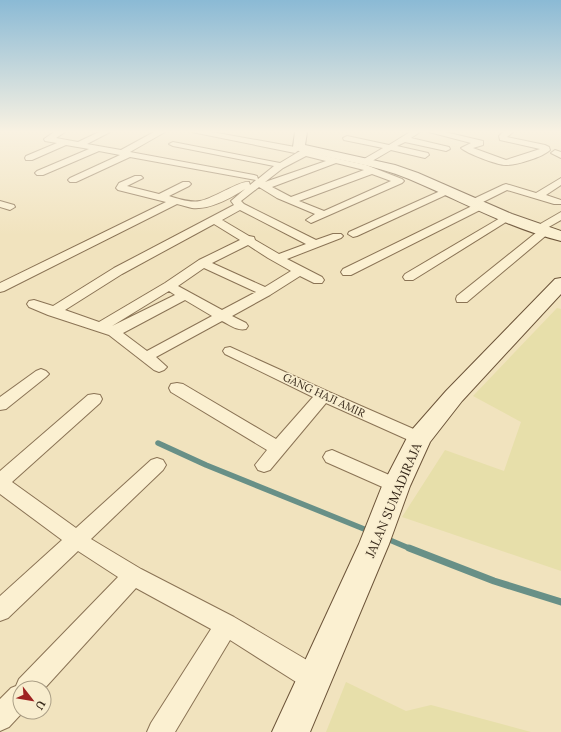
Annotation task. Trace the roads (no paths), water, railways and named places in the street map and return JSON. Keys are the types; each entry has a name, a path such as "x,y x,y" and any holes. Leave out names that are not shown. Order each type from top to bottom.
{"street":[{"path":"40,173 56,166"},
{"path":"73,180 101,166"},
{"path":"185,166 260,183 323,214"},
{"path":"260,183 274,166"},
{"path":"280,166 236,201 240,206 315,244"},
{"path":"138,178 122,185 121,188 193,205 202,204 237,189 316,166"},
{"path":"292,200 370,166"},
{"path":"311,220 398,183 397,180 370,166"},
{"path":"371,166 413,176 508,217 561,236"},
{"path":"538,196 561,182"},
{"path":"159,198 186,184"},
{"path":"347,272 477,204 506,187 558,202"},
{"path":"353,234 447,191"},
{"path":"0,288 175,201"},
{"path":"53,312 118,271 240,206"},
{"path":"462,300 561,215"},
{"path":"409,277 508,217"},
{"path":"215,220 245,242 279,258 318,280"},
{"path":"279,258 337,236"},
{"path":"100,327 170,286 203,263 245,242"},
{"path":"203,263 266,292"},
{"path":"146,357 266,292 299,270"},
{"name":"JALAN SUMADIRAJA","path":"291,732 313,678 377,535 396,486 418,438 454,396 561,283"},
{"path":"170,286 241,326"},
{"path":"114,332 184,295"},
{"path":"34,304 53,312 114,332 159,368"},
{"name":"GANG HAJI AMIR","path":"230,351 323,396 418,438"},
{"path":"0,405 41,374"},
{"path":"177,388 279,448"},
{"path":"264,465 323,396"},
{"path":"94,399 0,482 77,540 133,576 226,625 313,678"},
{"path":"332,457 396,486"},
{"path":"0,611 157,465"},
{"path":"36,680 133,576"},
{"path":"160,732 226,625"},
{"path":"0,718 12,705"}],"waterway":[{"path":"158,443 206,465 369,531"},
{"path":"385,538 411,549"},
{"path":"409,548 494,581 561,602"}]}
